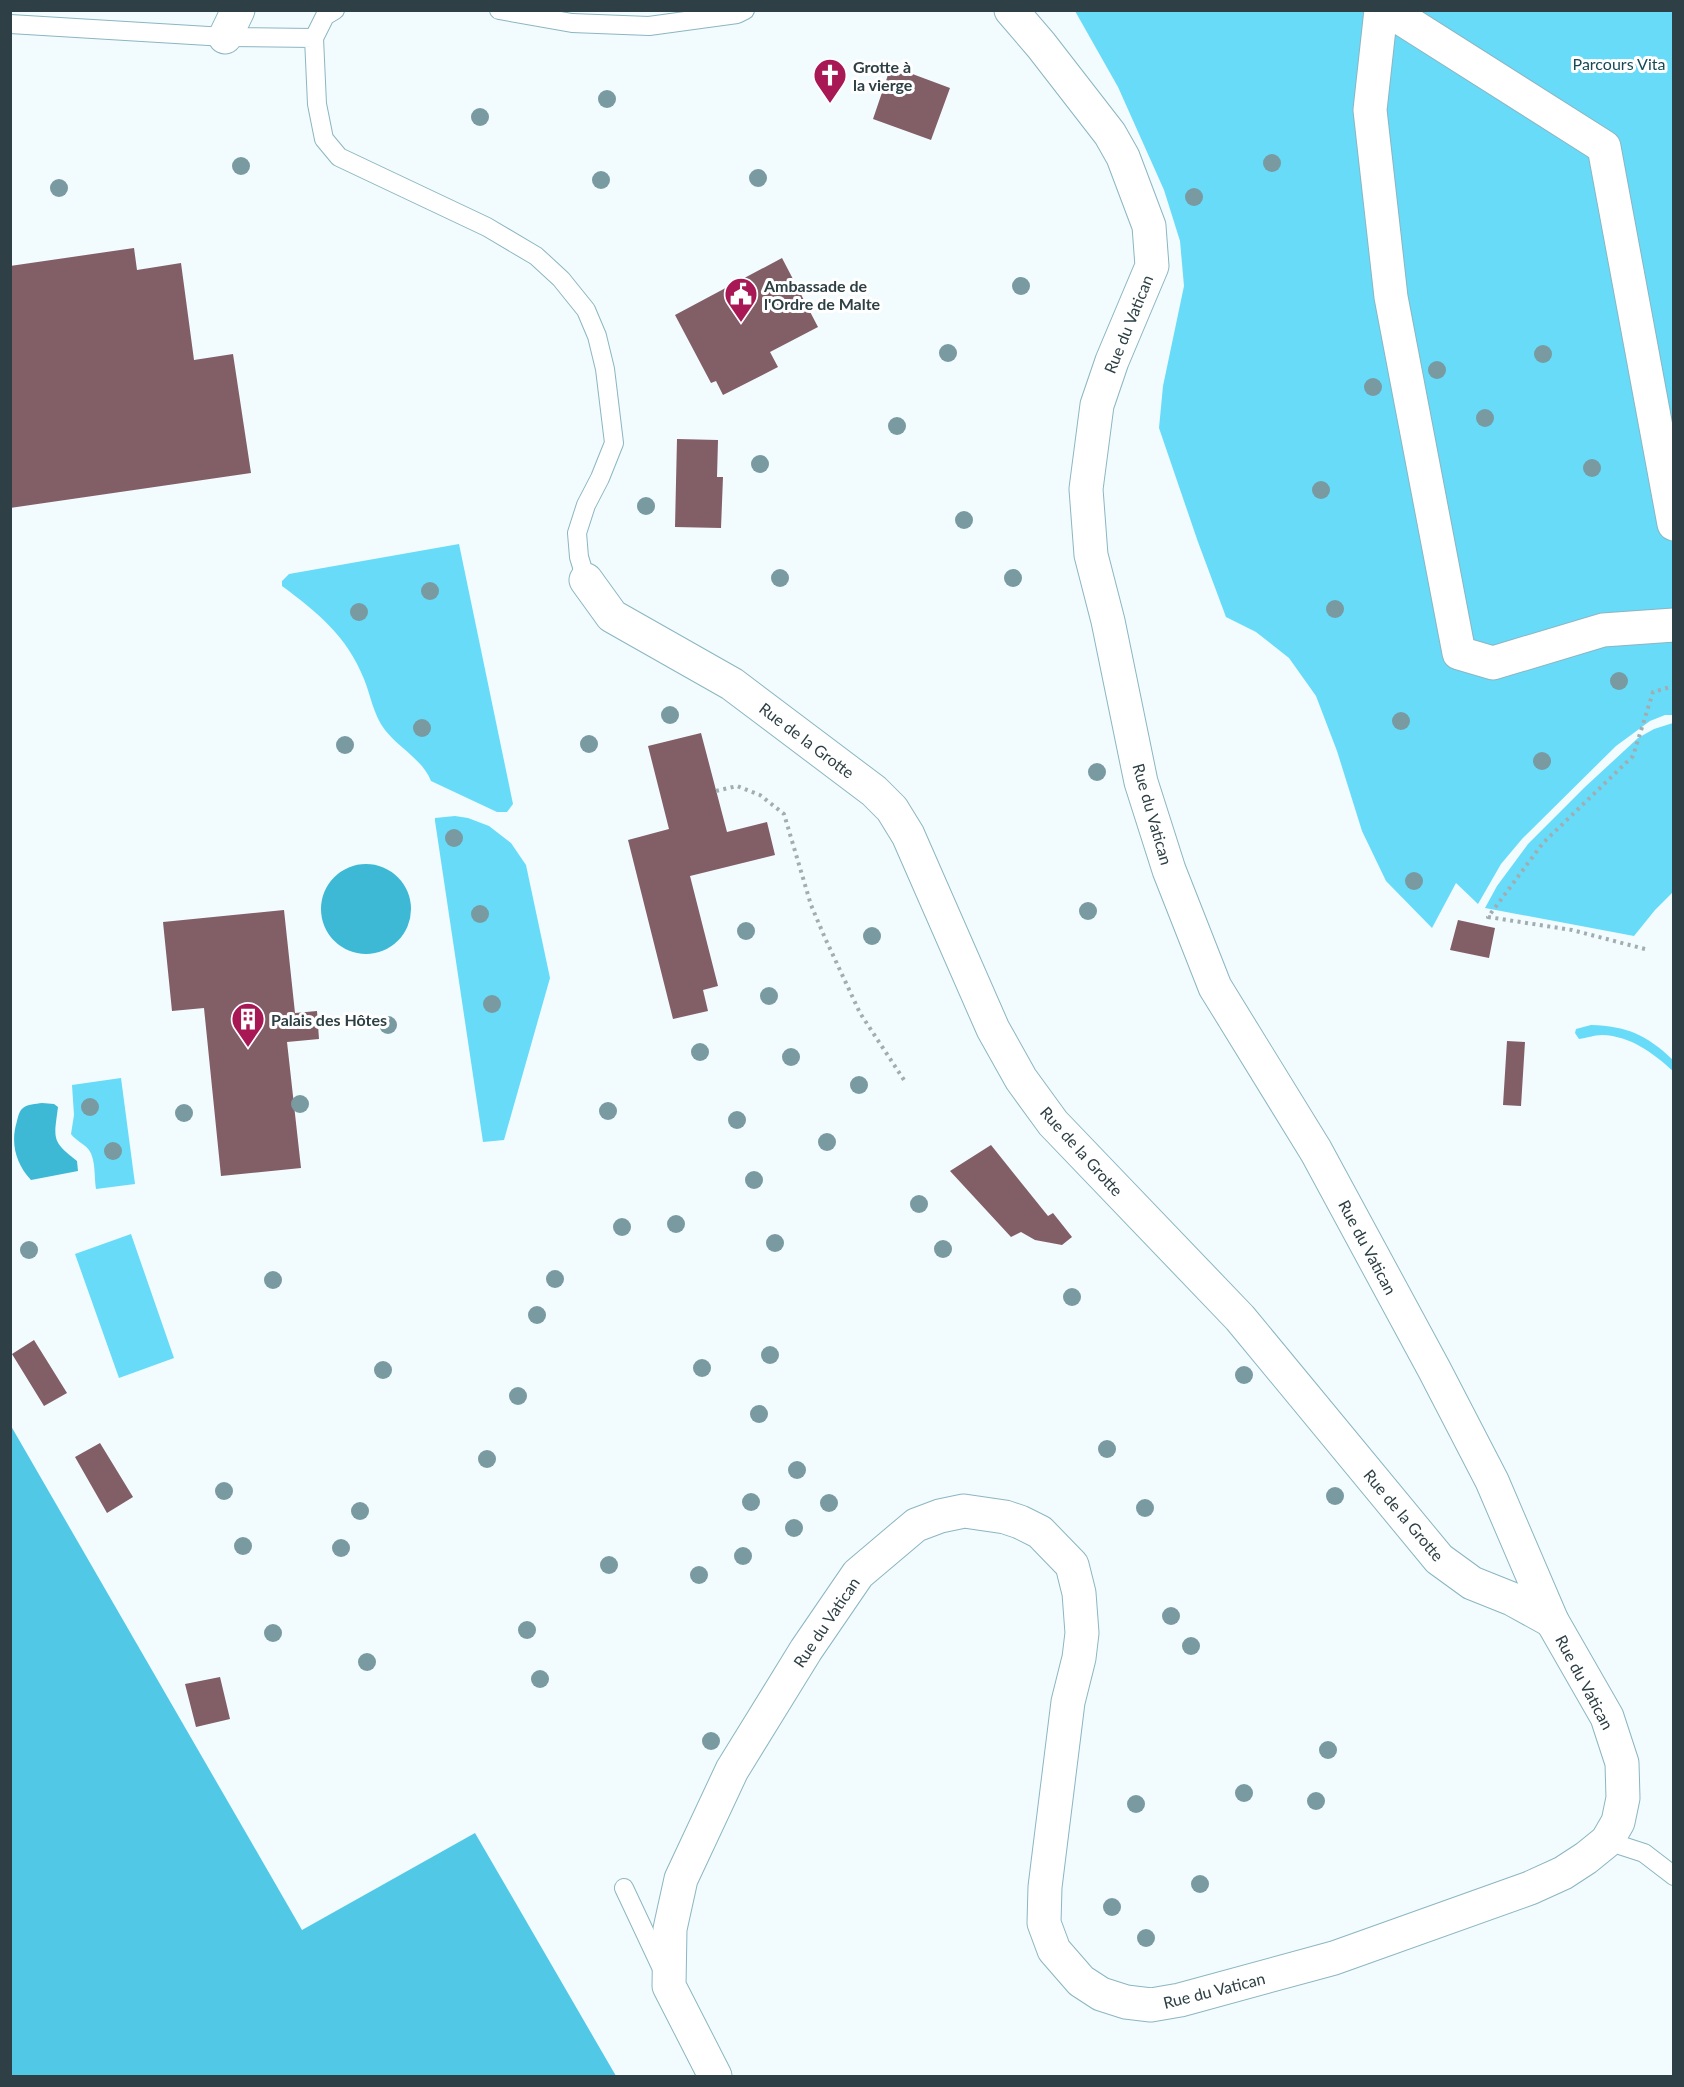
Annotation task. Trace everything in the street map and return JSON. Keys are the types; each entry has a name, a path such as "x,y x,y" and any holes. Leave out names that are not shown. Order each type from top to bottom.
{"street":[{"name":"Rue du Vatican","path":"716,2076 669,1986 670,1929 681,1879 732,1770 806,1650 858,1574 916,1525 940,1516 964,1511 1005,1517 1040,1532 1072,1565 1079,1593 1082,1633 1079,1658 1068,1702 1045,1887 1044,1923 1054,1950 1081,1981 1101,1994 1126,2002 1150,2005 1180,2000 1334,1958 1530,1888 1563,1873 1586,1858 1607,1840 1618,1822 1623,1798 1622,1763 1607,1717 1552,1621 1492,1481 1316,1151 1215,987 1169,870 1141,782 1108,621 1091,555 1086,489 1097,405 1112,361 1152,266 1149,226 1123,157 1110,134 1011,10"},
{"path":"1381,10 1370,110 1391,297 1459,653 1493,663 1603,630 1674,625"},
{"path":"1388,10 1604,147 1674,524"},
{"name":"Rue de la Grotte","path":"586,580 612,616 732,684 874,791 892,810 908,835 993,1029 1021,1080 1053,1123 1240,1318 1439,1559 1472,1583 1512,1599 1552,1621"}],"lane":[{"path":"335,10 325,16 314,38 319,112 324,139 339,157 487,227 536,256 561,279 586,310 597,336 605,369 614,443 586,505 577,533 579,557 586,580"},
{"path":"499,10 572,23 649,26 737,14 745,10"},
{"path":"10,24 231,24 314,38"},
{"path":"1607,1840 1644,1853 1674,1876"},
{"path":"624,1888 669,1986"}],"path":[{"path":"1645,949 1572,930 1488,917 1543,843 1633,756 1653,692 1674,686"},
{"path":"716,791 737,786 760,795 784,814 811,905 825,938 860,1013 904,1080"}],"green space":[{"name":"Parcours Vita","path":"1075,11 1673,11 1673,715 1665,715 1650,721 1616,746 1522,839 1501,864 1478,904 1456,883 1432,928 1386,881 1362,831 1337,751 1316,696 1289,658 1256,632 1226,617 1159,428 1163,386 1184,286 1180,241 1164,190 1118,87"},
{"path":"459,544 513,804 507,812 497,812 431,781 417,760 381,724 357,664 340,638 307,605 282,586 282,581 289,574"},
{"path":"1673,723 1673,892 1634,936 1485,908 1497,886 1528,844 1585,787 1638,738 1654,729"},
{"path":"455,816 489,826 511,843 526,865 550,978 504,1140 483,1142 435,821 435,818"},
{"path":"1591,1025 1615,1027 1645,1038 1673,1060 1673,1071 1658,1058 1632,1042 1602,1035 1579,1039 1575,1033 1576,1029"},
{"path":"121,1078 135,1184 96,1189 91,1154 71,1134 74,1115 72,1085"},
{"path":"131,1234 174,1358 119,1378 75,1254"}],"shaded area":[{"path":"366,864 383,868 398,877 407,892 411,909 407,926 398,941 383,950 366,954 349,950 334,941 325,926 321,909 325,892 334,877 349,868"},
{"path":"54,1104 58,1107 56,1138 63,1149 77,1161 78,1171 31,1180 18,1160 14,1145 15,1129 22,1109 29,1105"},
{"path":"11,1426 302,1930 475,1833 616,2076 11,2076"}],"building":[{"path":"891,66 950,88 931,140 873,119"},
{"path":"134,248 137,270 181,263 194,360 233,354 251,473 10,508 10,266"},
{"path":"782,258 818,327 770,352 778,367 723,395 716,381 711,383 675,315"},
{"path":"677,439 718,440 717,477 723,477 721,528 675,527"},
{"path":"701,733 727,832 767,822 775,855 690,876 718,986 703,990 708,1011 673,1019 628,840 669,829 648,746"},
{"name":"Palais des Hôtes","path":"284,910 295,1013 317,1011 319,1039 287,1042 301,1168 221,1176 204,1008 172,1011 163,922"},
{"path":"1458,920 1495,928 1489,958 1450,950"},
{"path":"1507,1041 1525,1042 1521,1106 1503,1105"},
{"path":"991,1145 1048,1216 1053,1213 1072,1237 1062,1245 1035,1240 1021,1232 1011,1237 950,1171"},
{"path":"34,1340 67,1393 44,1406 12,1354"},
{"path":"100,1443 133,1497 107,1513 75,1457"},
{"path":"220,1677 230,1719 196,1727 185,1684"}],"place":[{"name":"Grotte à la vierge","path":"830,104"},
{"name":"Ambassade de l'Ordre de Malte","path":"741,323"},
{"name":"Palais des Hôtes","path":"248,1048"}]}
